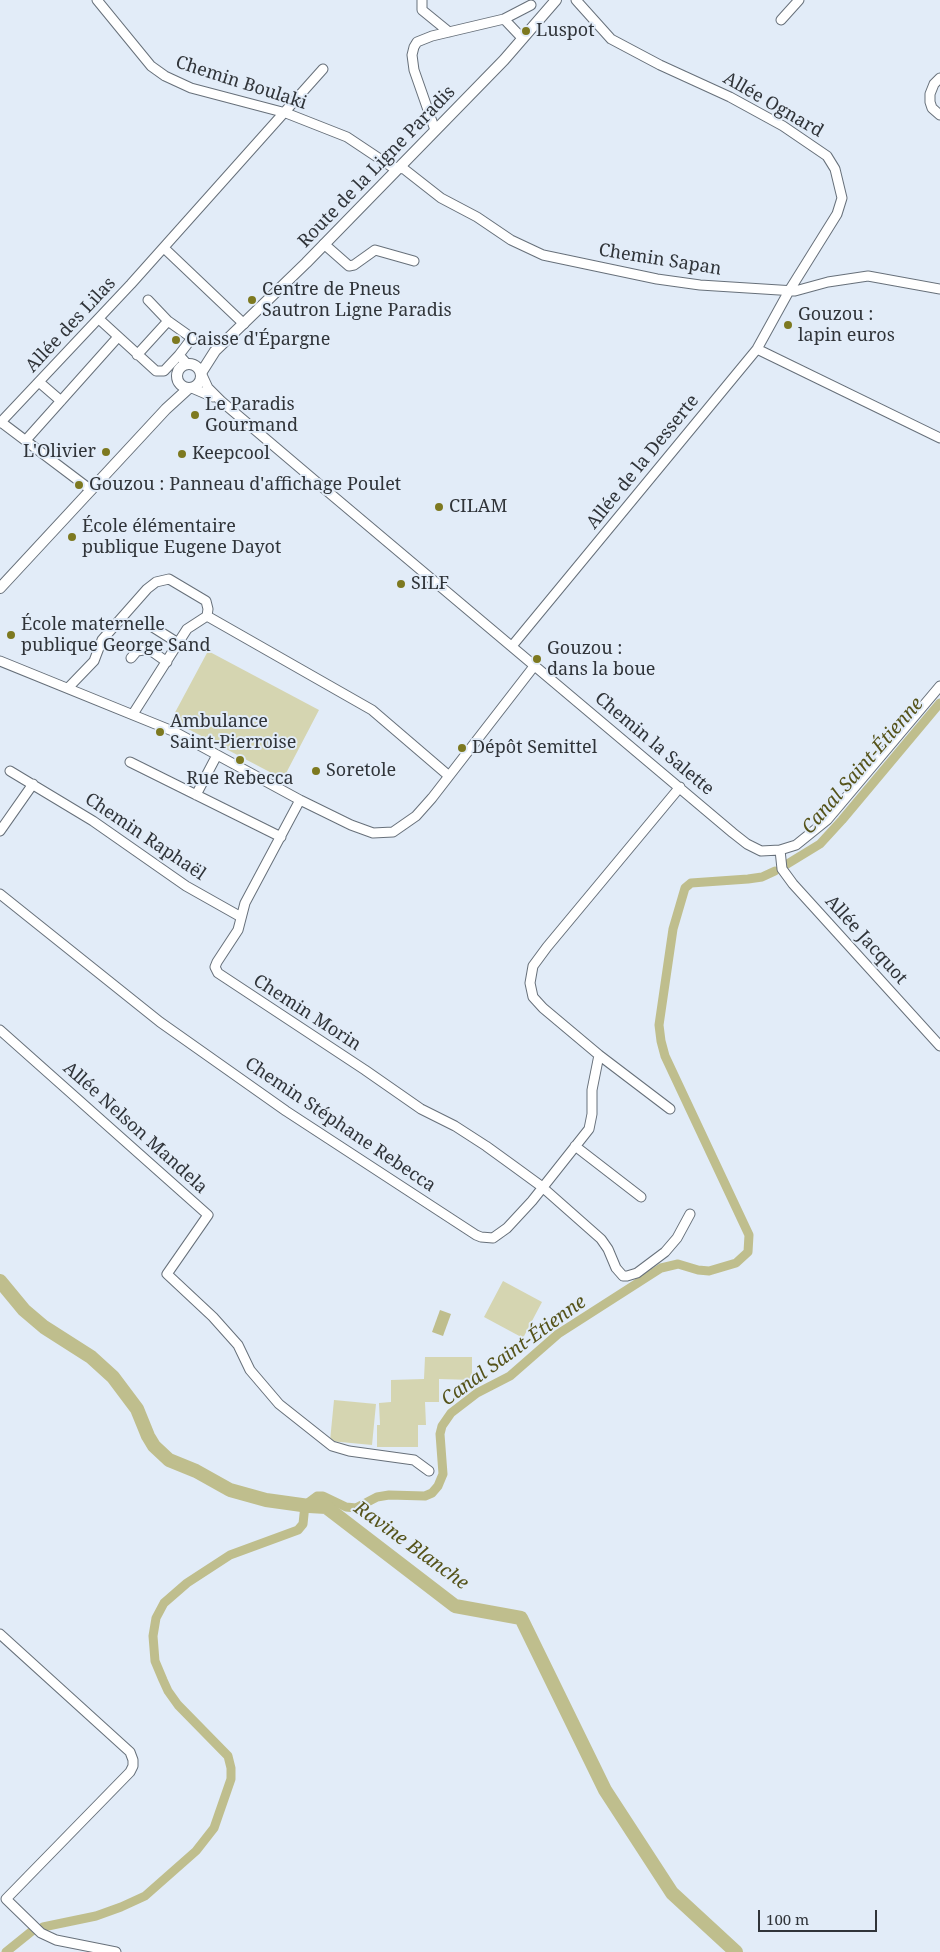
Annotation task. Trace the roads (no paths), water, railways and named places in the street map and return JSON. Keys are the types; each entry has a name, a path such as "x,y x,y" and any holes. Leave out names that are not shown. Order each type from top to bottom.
{"main road":[{"name":"Route de la Ligne Paradis","path":"202,374 215,351 324,244 435,130 556,0"},
{"name":"Route de la Ligne Paradis","path":"190,364 215,351"},
{"path":"0,588 166,408 199,384 202,374 197,366 190,364 179,369 177,374 178,382 166,408"},
{"path":"178,382 182,386 191,388"}],"street":[{"name":"Chemin Boulaki","path":"97,0 151,66 165,76 191,88 286,113 347,137 392,167 398,168"},
{"path":"422,0 422,10 449,32"},
{"name":"Allée Ognard","path":"576,0 611,39 660,65 730,97 783,126 827,156 832,163 841,192 840,206 789,291"},
{"path":"781,20 799,0"},
{"path":"435,130 414,70 412,55 414,47 420,41 504,19 531,5"},
{"path":"504,19 522,38"},
{"name":"Allée des Lilas","path":"1,422 164,248 286,113 323,69"},
{"path":"940,78 934,84 930,94 930,102 932,108 940,115"},
{"name":"Chemin Sapan","path":"398,168 404,169 441,198 477,217 511,240 543,255 657,279 700,285 789,291 800,290 843,278 868,276 940,289"},
{"path":"324,244 349,266 354,265 375,250 414,262"},
{"path":"164,248 244,324"},
{"name":"Allée de la Desserte","path":"512,646 757,349 789,291"},
{"path":"99,319 156,371 164,371 192,338 168,321 148,300"},
{"path":"137,355 168,321"},
{"path":"26,440 118,337"},
{"path":"757,349 940,438"},
{"path":"179,355 190,364"},
{"name":"Chemin la Salette","path":"202,374 208,388 221,401 747,844 761,851 780,850 796,845 827,820 940,686"},
{"path":"39,382 61,401"},
{"name":"Chemin la Salette","path":"191,388 221,401"},
{"path":"1,422 91,490"},
{"path":"68,688 94,662 102,640 147,589 156,582 170,579 206,601 207,616 187,629 133,714"},
{"path":"207,616 372,710 449,776"},
{"path":"151,626 178,643"},
{"path":"131,658 137,652 150,650 167,662"},
{"path":"0,661 175,732 300,800 351,825 374,833 393,832 416,816 535,665"},
{"path":"196,795 217,755"},
{"path":"130,762 280,837"},
{"name":"Chemin Raphaël","path":"10,771 93,821 186,886 241,917"},
{"path":"0,831 33,784"},
{"path":"670,1109 599,1055 543,1008 533,997 530,983 533,966 680,787"},
{"name":"Chemin Morin","path":"300,800 245,903 238,930 217,962 215,967 218,973 365,1070 421,1110 455,1126 486,1146 541,1186"},
{"name":"Allée Jacquot","path":"780,850 782,869 793,884 940,1046"},
{"name":"Chemin Stéphane Rebecca","path":"0,894 160,1022 286,1111 476,1235 491,1238 501,1234 532,1200 541,1186 590,1126 592,1085 599,1055"},
{"name":"Allée Nelson Mandela","path":"0,1030 208,1215 168,1274 213,1317 238,1345 250,1370 279,1404 332,1446 349,1451 414,1460 429,1471"},
{"path":"575,1146 641,1197"},
{"path":"541,1186 601,1239 611,1255 616,1268 620,1273 627,1276 636,1273 665,1252 677,1238 690,1214"},
{"path":"0,1634 130,1752 133,1760 130,1772 6,1899 41,1933 56,1940 116,1952"}],"waterway":[{"name":"Canal Saint-Étienne","path":"784,866 820,844 940,703"},
{"name":"Canal Saint-Étienne","path":"43,1927 96,1916 145,1896 196,1851 214,1828 231,1779 231,1768 228,1756 178,1705 168,1691 155,1661 153,1636 156,1618 164,1603 187,1583 230,1555 298,1530 303,1524 305,1505 317,1496 323,1496 346,1507 356,1508 377,1497 389,1495 425,1496 432,1493 438,1486 443,1474 440,1434 442,1426 451,1413 477,1393 510,1376 558,1334 661,1268 678,1264 709,1271 736,1263 748,1252 749,1235 665,1056 659,1025 673,929 685,888 691,883 748,879 762,877 775,871"},
{"name":"Ravine Blanche","path":"0,1281 24,1310 44,1327 91,1357 113,1377 137,1409 154,1446 169,1460 196,1471 230,1490 266,1500 326,1507 455,1606 521,1618 605,1790 672,1893 736,1952"},
{"name":"Canal Saint-Étienne","path":"6,1952 32,1931"}],"place":[{"name":"Luspot","path":"526,31"},
{"name":"Centre de Pneus Sautron Ligne Paradis","path":"252,300"},
{"name":"Gouzou : lapin euros","path":"788,325"},
{"name":"Caisse d'Épargne","path":"176,340"},
{"name":"Le Paradis Gourmand","path":"195,415"},
{"name":"L'Olivier","path":"106,452"},
{"name":"Keepcool","path":"182,454"},
{"name":"Gouzou : Panneau d'affichage Poulet","path":"79,485"},
{"name":"CILAM","path":"439,507"},
{"name":"École élémentaire publique Eugene Dayot","path":"72,537"},
{"name":"SILF","path":"401,584"},
{"name":"École maternelle publique George Sand","path":"11,635"},
{"name":"Gouzou : dans la boue","path":"537,659"},
{"name":"Ambulance Saint-Pierroise","path":"160,732"},
{"name":"Dépôt Semittel","path":"462,748"},
{"name":"Rue Rebecca","path":"240,760"},
{"name":"Soretole","path":"316,771"}]}
